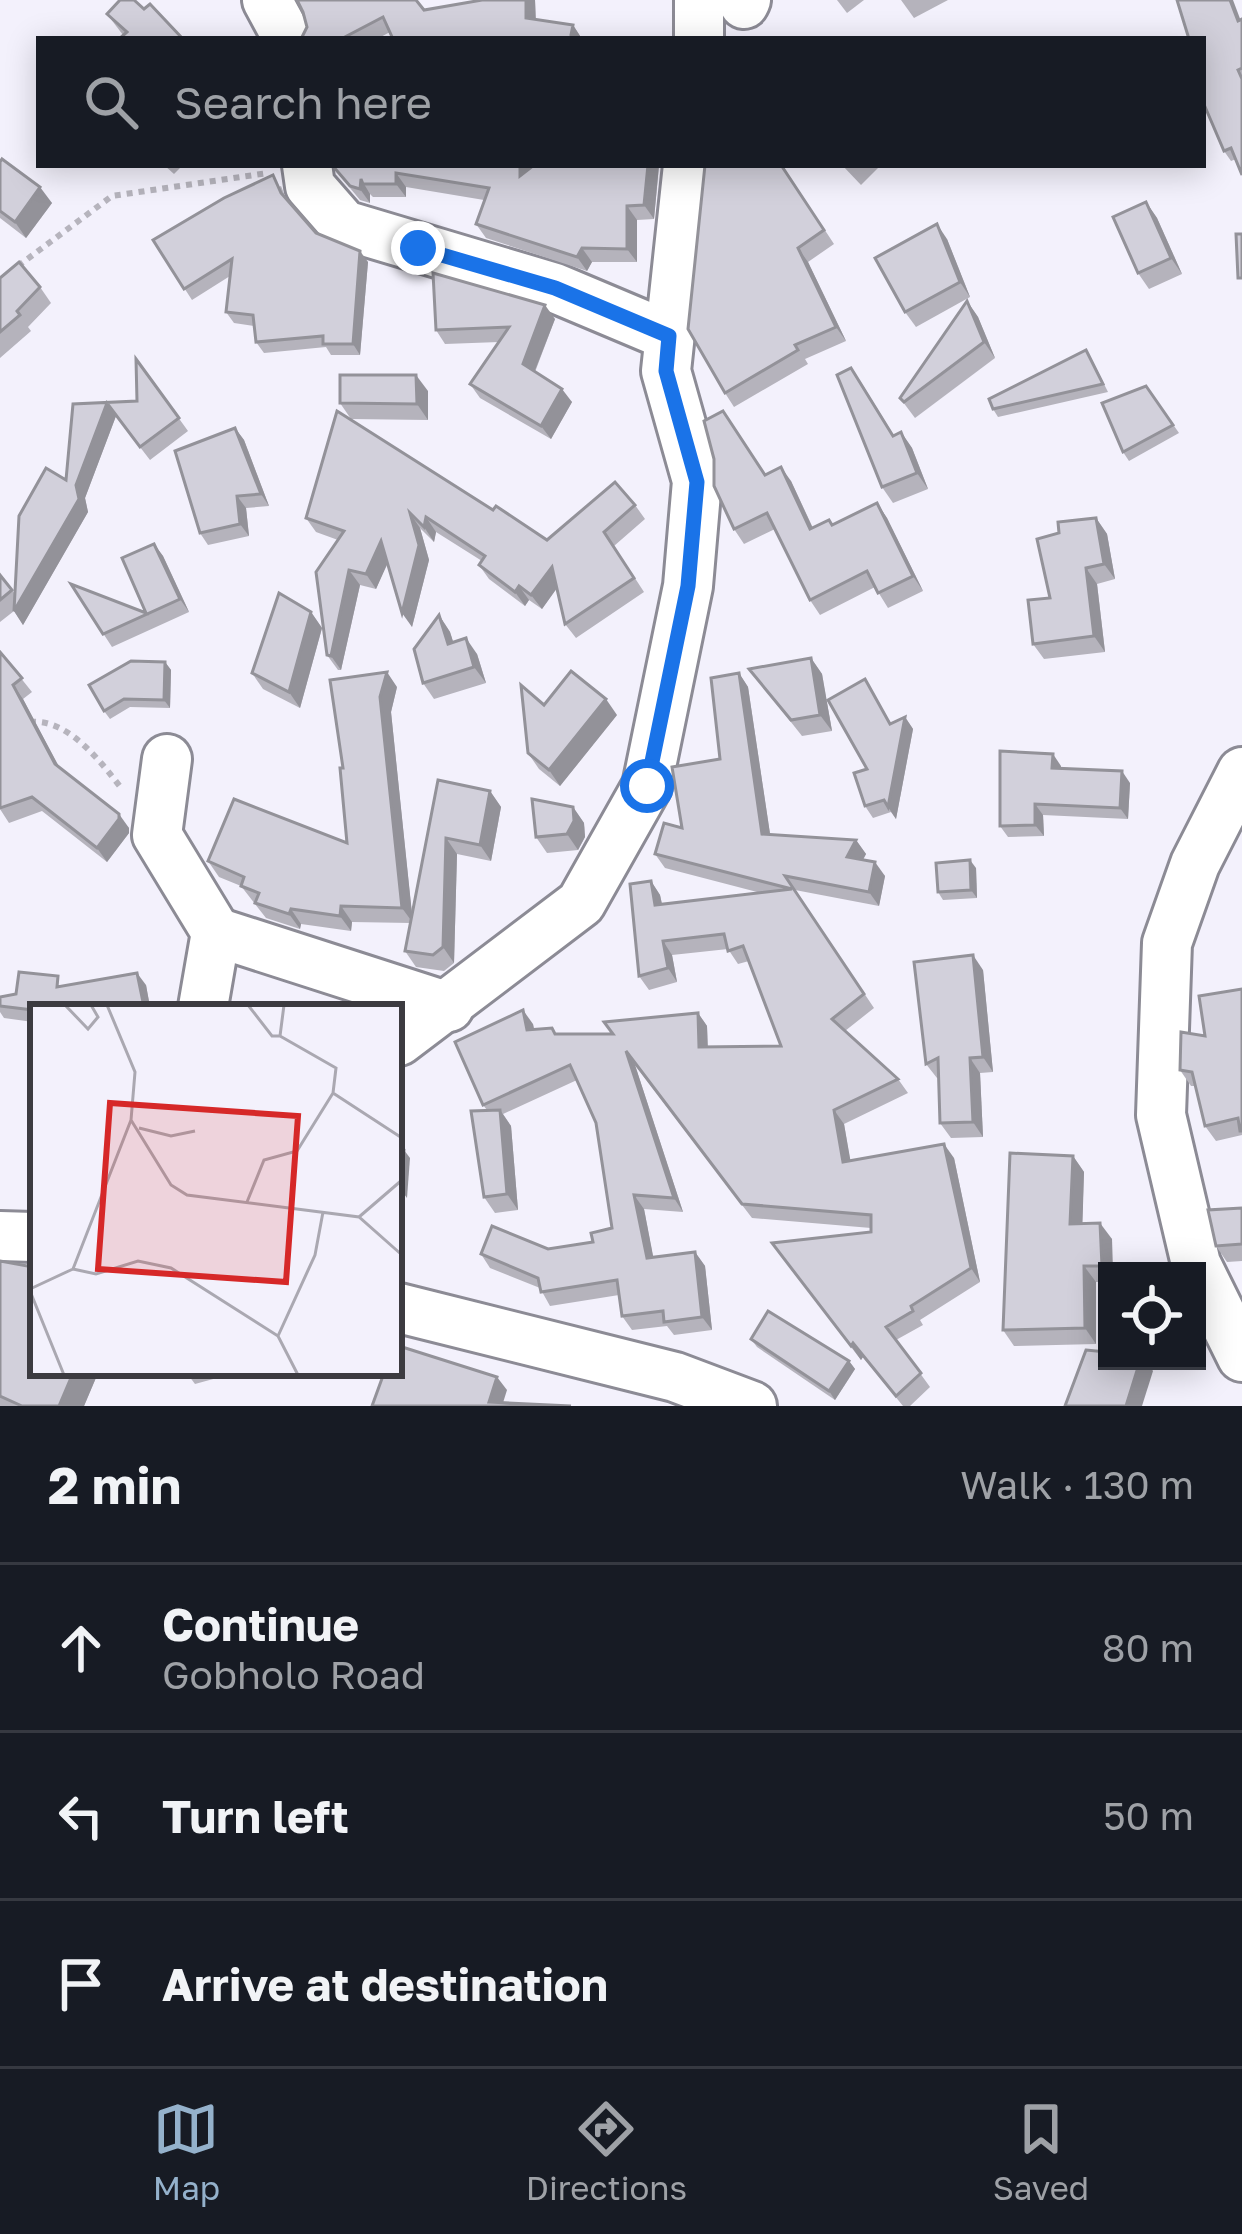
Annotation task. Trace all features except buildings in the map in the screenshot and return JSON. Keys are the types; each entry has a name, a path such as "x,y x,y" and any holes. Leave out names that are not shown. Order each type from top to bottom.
{"street":[{"path":"267,0 286,36"},
{"path":"701,36 730,1"},
{"path":"307,168 310,186 344,225 555,288 669,336"},
{"path":"402,1039 580,903 647,786 688,586 697,482 666,371 688,168"},
{"path":"167,759 157,835 216,932 448,1007"},
{"path":"1242,772 1195,864 1167,943 1161,1115 1196,1264 1242,1357"},
{"path":"203,1004 216,932"},
{"path":"0,1236 30,1237"},
{"path":"402,1309 675,1377 752,1406"}],"path":[{"path":"17,268 112,196 300,168"},
{"path":"23,723 43,721 92,750 157,835"}],"route":[{"path":"418,248 555,288 669,336 666,371 697,482 688,586 647,786"}]}
